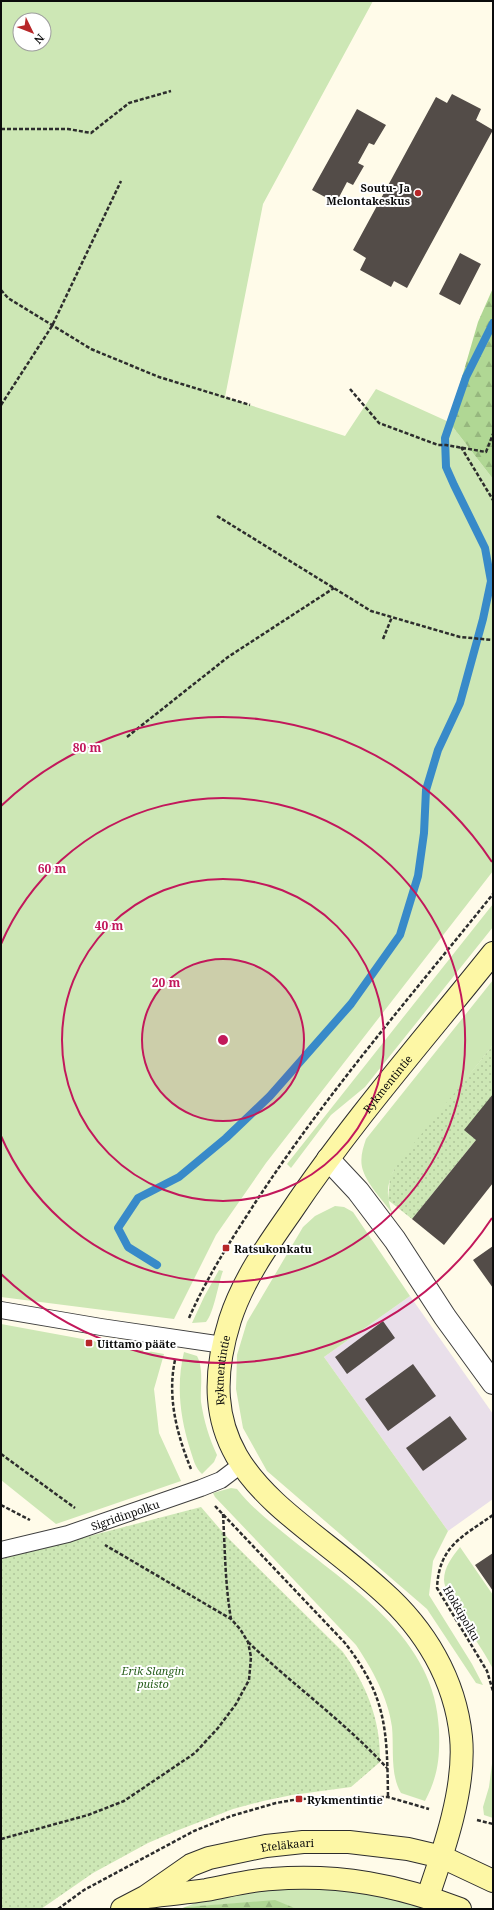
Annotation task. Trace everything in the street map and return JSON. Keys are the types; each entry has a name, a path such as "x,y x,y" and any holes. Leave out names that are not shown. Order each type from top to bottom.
{"street":[{"name":"Rykmentintie","path":"428,1896 442,1857 453,1814 460,1776 461,1739 455,1702 440,1664 416,1628 382,1591 281,1509 252,1479 232,1448 221,1415 218,1384 223,1345 240,1292 254,1266 328,1159 493,953"},
{"path":"328,1159 358,1191 395,1240 445,1317 493,1383"},
{"name":"Eteläkaari","path":"122,1909 145,1897 191,1865 229,1853 266,1846 303,1842 349,1842 408,1849 442,1857 493,1882"},
{"name":"Eteläkaari","path":"145,1897 204,1890 270,1879 300,1878 373,1883 428,1896 460,1909"}],"lane":[{"path":"1,1310 223,1345"},
{"name":"Sigridinpolku","path":"1,1550 68,1534 201,1488 220,1480 242,1464"}],"path":[{"path":"1,129 68,129 91,133 129,103 171,91"},
{"path":"1,405 52,326 120,181"},
{"path":"1,290 8,298 91,349 159,377 250,405"},
{"path":"350,389 379,423 438,445 461,447 486,452 493,434"},
{"path":"461,447 493,500"},
{"path":"217,516 371,611 460,637 493,640"},
{"path":"127,736 228,658 334,588"},
{"path":"383,640 392,617"},
{"path":"388,1797 383,1718 379,1702 370,1679 359,1660 345,1643 223,1514 201,1488 192,1472 181,1444 176,1423 173,1406 174,1366 180,1338 199,1296 215,1266 276,1171 326,1102 493,894"},
{"path":"1,1454 98,1524"},
{"path":"1,1505 33,1522"},
{"path":"223,1514 227,1556 225,1574 231,1619"},
{"name":"Hokkipolku","path":"493,1515 453,1544 444,1556 438,1572 437,1588 487,1671 493,1691"},
{"path":"99,1541 231,1619 240,1628 248,1642 329,1714 348,1727 387,1768"},
{"path":"1,1839 88,1815 124,1801 195,1753 218,1728 249,1680 250,1657 248,1642"}],"shaded area":[{"path":"410,1296 493,1414 493,1499 448,1531 324,1357"}],"green space":[{"path":"1,1 373,1 263,204 225,397 345,436 376,389 449,422 493,479 493,871 266,1163 216,1235 174,1319 1,1297"},
{"path":"493,288 493,479 449,422 478,322"},
{"path":"493,904 493,927 365,1087 331,1115 291,1168 287,1164"},
{"path":"493,980 493,1045 394,1170 388,1187 389,1203 393,1214 380,1198 364,1173 361,1160 366,1139"},
{"path":"493,1045 493,1094 476,1140 412,1219 388,1200 390,1177 398,1163"},
{"path":"335,1206 344,1207 353,1212 410,1296 324,1357 448,1531 433,1561 429,1595 472,1664 483,1685 476,1683 427,1609 267,1471 243,1428 236,1389 237,1355 247,1322 303,1227 315,1216"},
{"path":"219,1270 223,1271 209,1318 206,1322 192,1323 204,1297"},
{"path":"1,1324 164,1354 154,1389 159,1433 181,1481 56,1524 1,1480"},
{"path":"184,1352 197,1356 199,1361 201,1373 202,1409 209,1436 217,1455 214,1462 202,1474 193,1459 184,1425 180,1401 180,1377"},
{"path":"231,1488 237,1489 248,1502 266,1518 362,1595 385,1617 406,1642 423,1668 434,1697 439,1730 437,1767 433,1783 425,1801 401,1793 398,1786 395,1778 393,1761 392,1727 387,1705 383,1694 362,1654 356,1645 215,1497 213,1493"},
{"name":"Erik Slangin puisto","path":"201,1507 226,1536 343,1652 366,1691 371,1704 378,1732 380,1762 351,1787 292,1795 233,1809 148,1843 93,1873 41,1909 1,1909 1,1559"},
{"path":"460,1547 493,1595 493,1669 450,1598 446,1588 444,1580 445,1571 451,1558"},
{"path":"493,1756 493,1818 484,1815 483,1807 489,1787"},
{"path":"290,1887 374,1892 435,1909 297,1909 275,1901 185,1907 224,1895"},
{"path":"275,1900 297,1909 180,1909 185,1907"}],"building":[{"path":"452,94 481,109 476,120 493,130 407,288 394,281 391,287 360,270 366,258 353,250 436,97 447,103"},
{"path":"357,109 386,125 374,145 369,143 358,163 364,166 353,185 347,182 336,203 312,190"},
{"path":"460,253 481,264 460,305 439,294"},
{"path":"493,1094 493,1183 444,1245 412,1219 476,1140 464,1130"},
{"path":"493,1246 493,1288 473,1260"},
{"path":"383,1321 395,1338 347,1374 335,1357"},
{"path":"413,1364 436,1396 388,1431 365,1399"},
{"path":"450,1416 467,1439 423,1471 406,1448"},
{"path":"493,1553 493,1591 475,1565"}],"waterway":[{"path":"157,1265 128,1247 118,1228 138,1198 179,1177 226,1138 270,1096 351,1004 400,935 418,876 424,833 426,790 438,750 460,703 483,619 491,581 485,548 446,467 445,438 466,377 493,323"}],"place":[{"name":"Soutu- Ja Melontakeskus","path":"418,193"},
{"name":"Ratsukonkatu","path":"226,1248"},
{"name":"Uittamo pääte","path":"89,1343"},
{"name":"Rykmentintie","path":"299,1799"}]}
